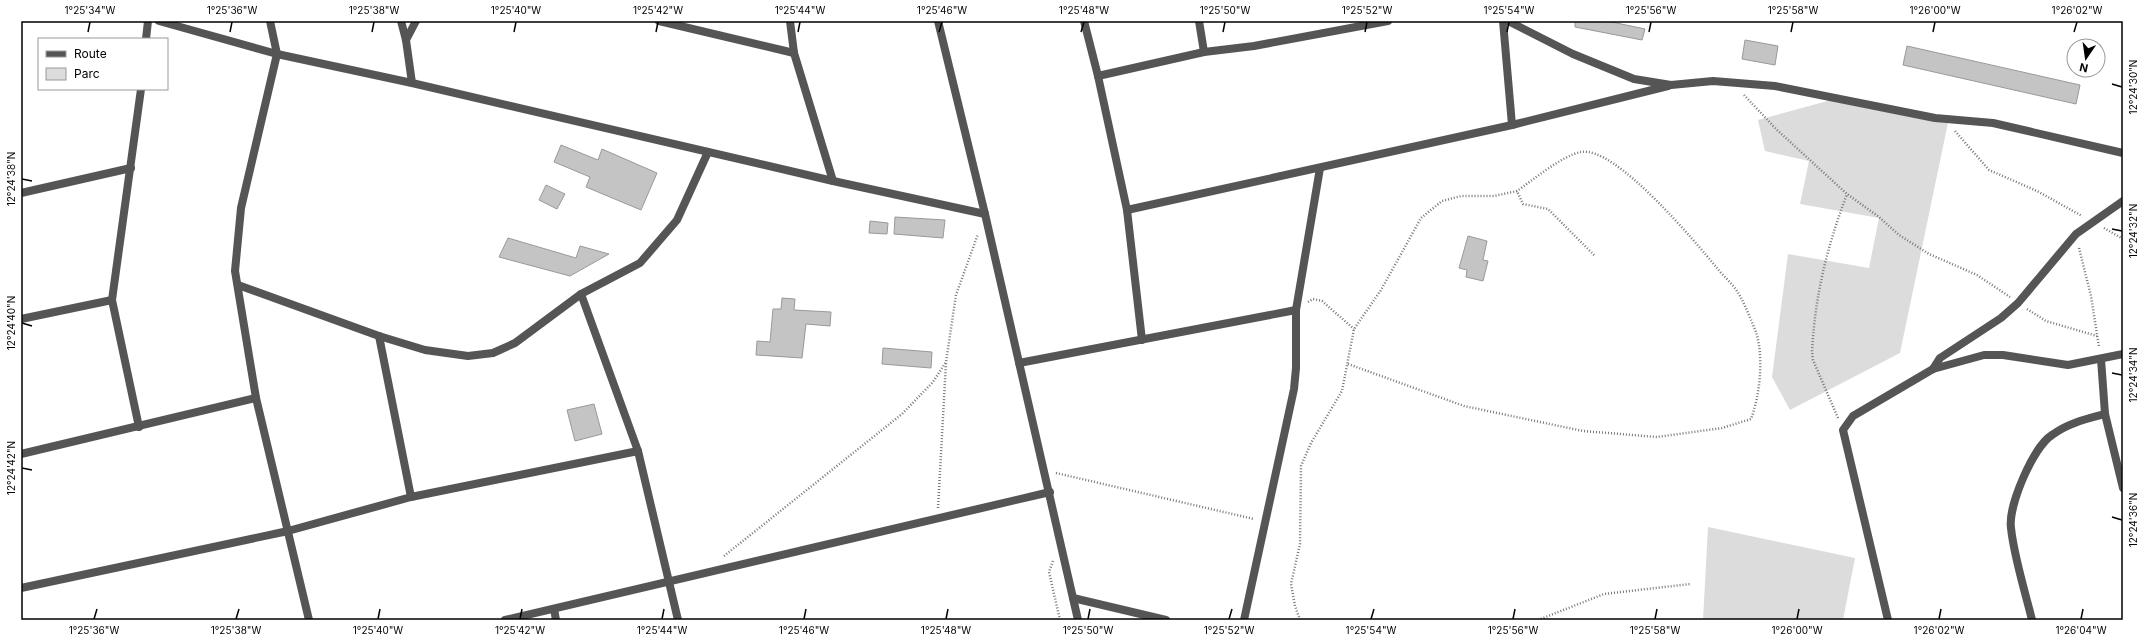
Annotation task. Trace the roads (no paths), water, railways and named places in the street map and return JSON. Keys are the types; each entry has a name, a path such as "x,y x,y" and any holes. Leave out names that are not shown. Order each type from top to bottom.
{"street":[{"path":"146,38 148,21"},
{"path":"159,21 277,54 412,83 832,181 985,214"},
{"path":"270,21 277,54 241,208 236,253 238,285 256,398 309,620"},
{"path":"401,21 406,40 412,83"},
{"path":"406,40 416,21"},
{"path":"659,21 794,52"},
{"path":"790,21 794,52 832,181"},
{"path":"938,21 1050,492 1078,620"},
{"path":"1084,21 1098,76 1127,210 1142,340"},
{"path":"1199,21 1204,52"},
{"path":"1098,76 1204,52 1254,46 1388,21"},
{"path":"1503,21 1512,125"},
{"path":"1508,21 1601,66 1634,78 1671,85"},
{"path":"1127,210 1512,125 1671,85 1714,81 1775,86 1946,119 1993,123 2123,153"},
{"path":"139,427 112,300 131,168 140,90"},
{"path":"238,285 379,336 425,350 468,356 493,353 515,343 580,294 640,263 677,220 708,152"},
{"path":"21,193 131,168"},
{"path":"1244,620 1264,521 1294,389 1296,368 1296,310 1320,168"},
{"path":"1933,369 1940,358 2001,318 2018,303 2076,234 2123,202"},
{"path":"580,294 638,451 678,620"},
{"path":"21,319 112,300"},
{"path":"1019,363 1296,310"},
{"path":"379,336 411,497"},
{"path":"1888,620 1843,430 1853,416 1933,369 1984,355 2003,356 2068,365 2102,360 2123,354"},
{"path":"2102,360 2105,414 2121,469 2123,488"},
{"path":"21,454 256,398"},
{"path":"2032,620 2011,527 2012,507 2033,458 2050,436 2070,424 2105,414"},
{"path":"21,588 288,530 411,497 638,451"},
{"path":"505,620 1050,492"},
{"path":"1073,598 1166,620"},
{"path":"554,609 556,620"}]}
